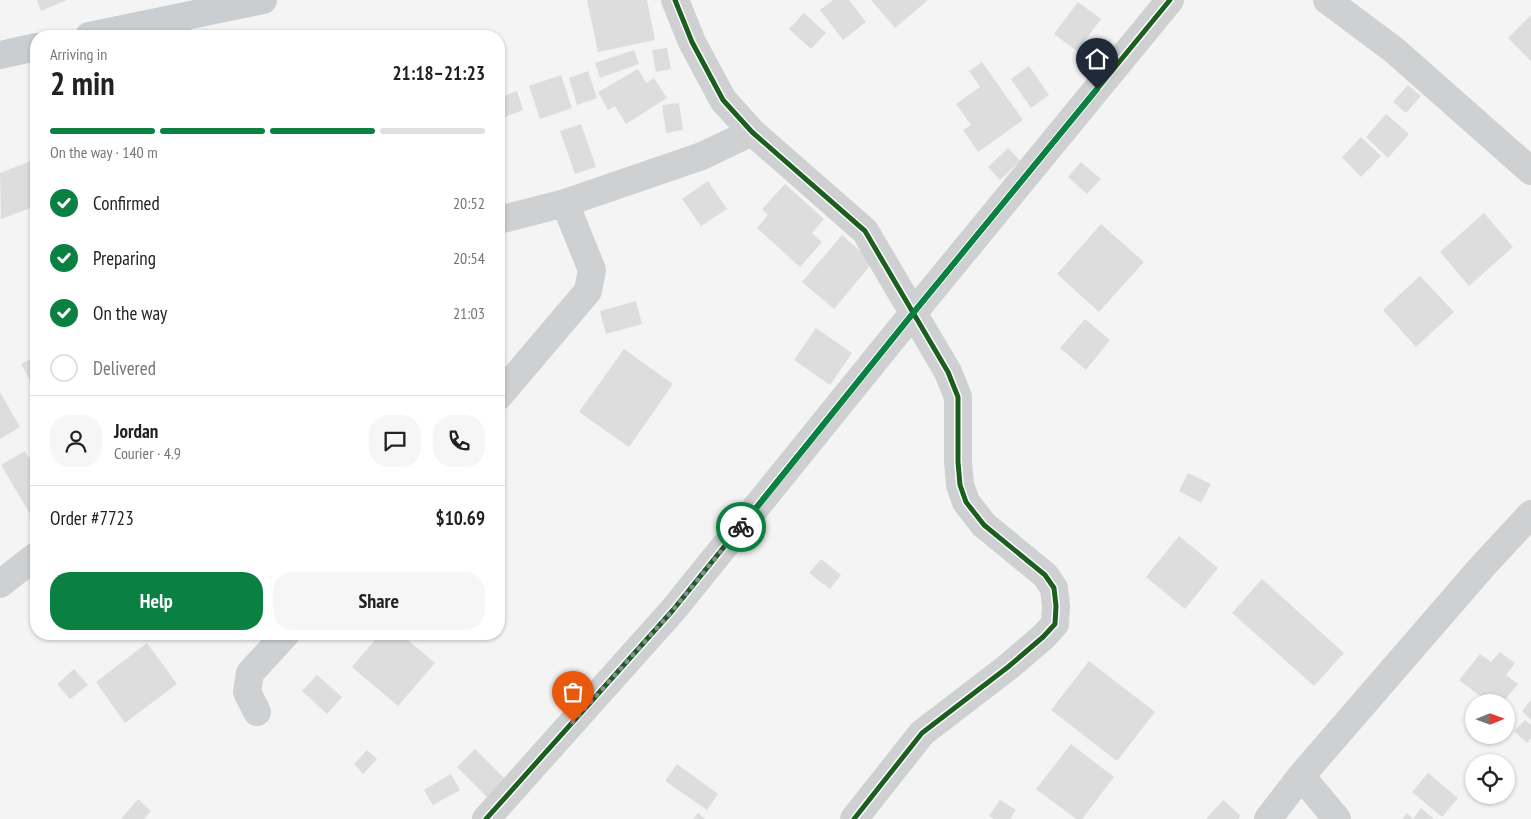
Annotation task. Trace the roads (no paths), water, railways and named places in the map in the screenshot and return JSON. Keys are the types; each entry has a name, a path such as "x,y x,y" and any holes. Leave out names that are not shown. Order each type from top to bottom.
{"main road":[{"path":"152,30 173,28 264,0"},
{"path":"0,55 30,48"}],"street":[{"path":"675,0 692,42 723,100 752,132 866,232 948,372 958,397 958,462 960,485 966,502 984,525 1045,575 1054,588 1055,624 1008,667 922,733 854,819"},
{"path":"486,819 673,610 1170,0"},
{"path":"1327,0 1394,50 1531,172"},
{"path":"505,218 565,203 702,156 752,132"},
{"path":"505,389 588,291 592,270 565,203"},
{"path":"1268,819 1302,776 1481,568 1531,514"},
{"path":"0,584 30,561"},
{"path":"257,712 246,692 250,674 281,640"},
{"path":"1302,776 1337,819"}]}
